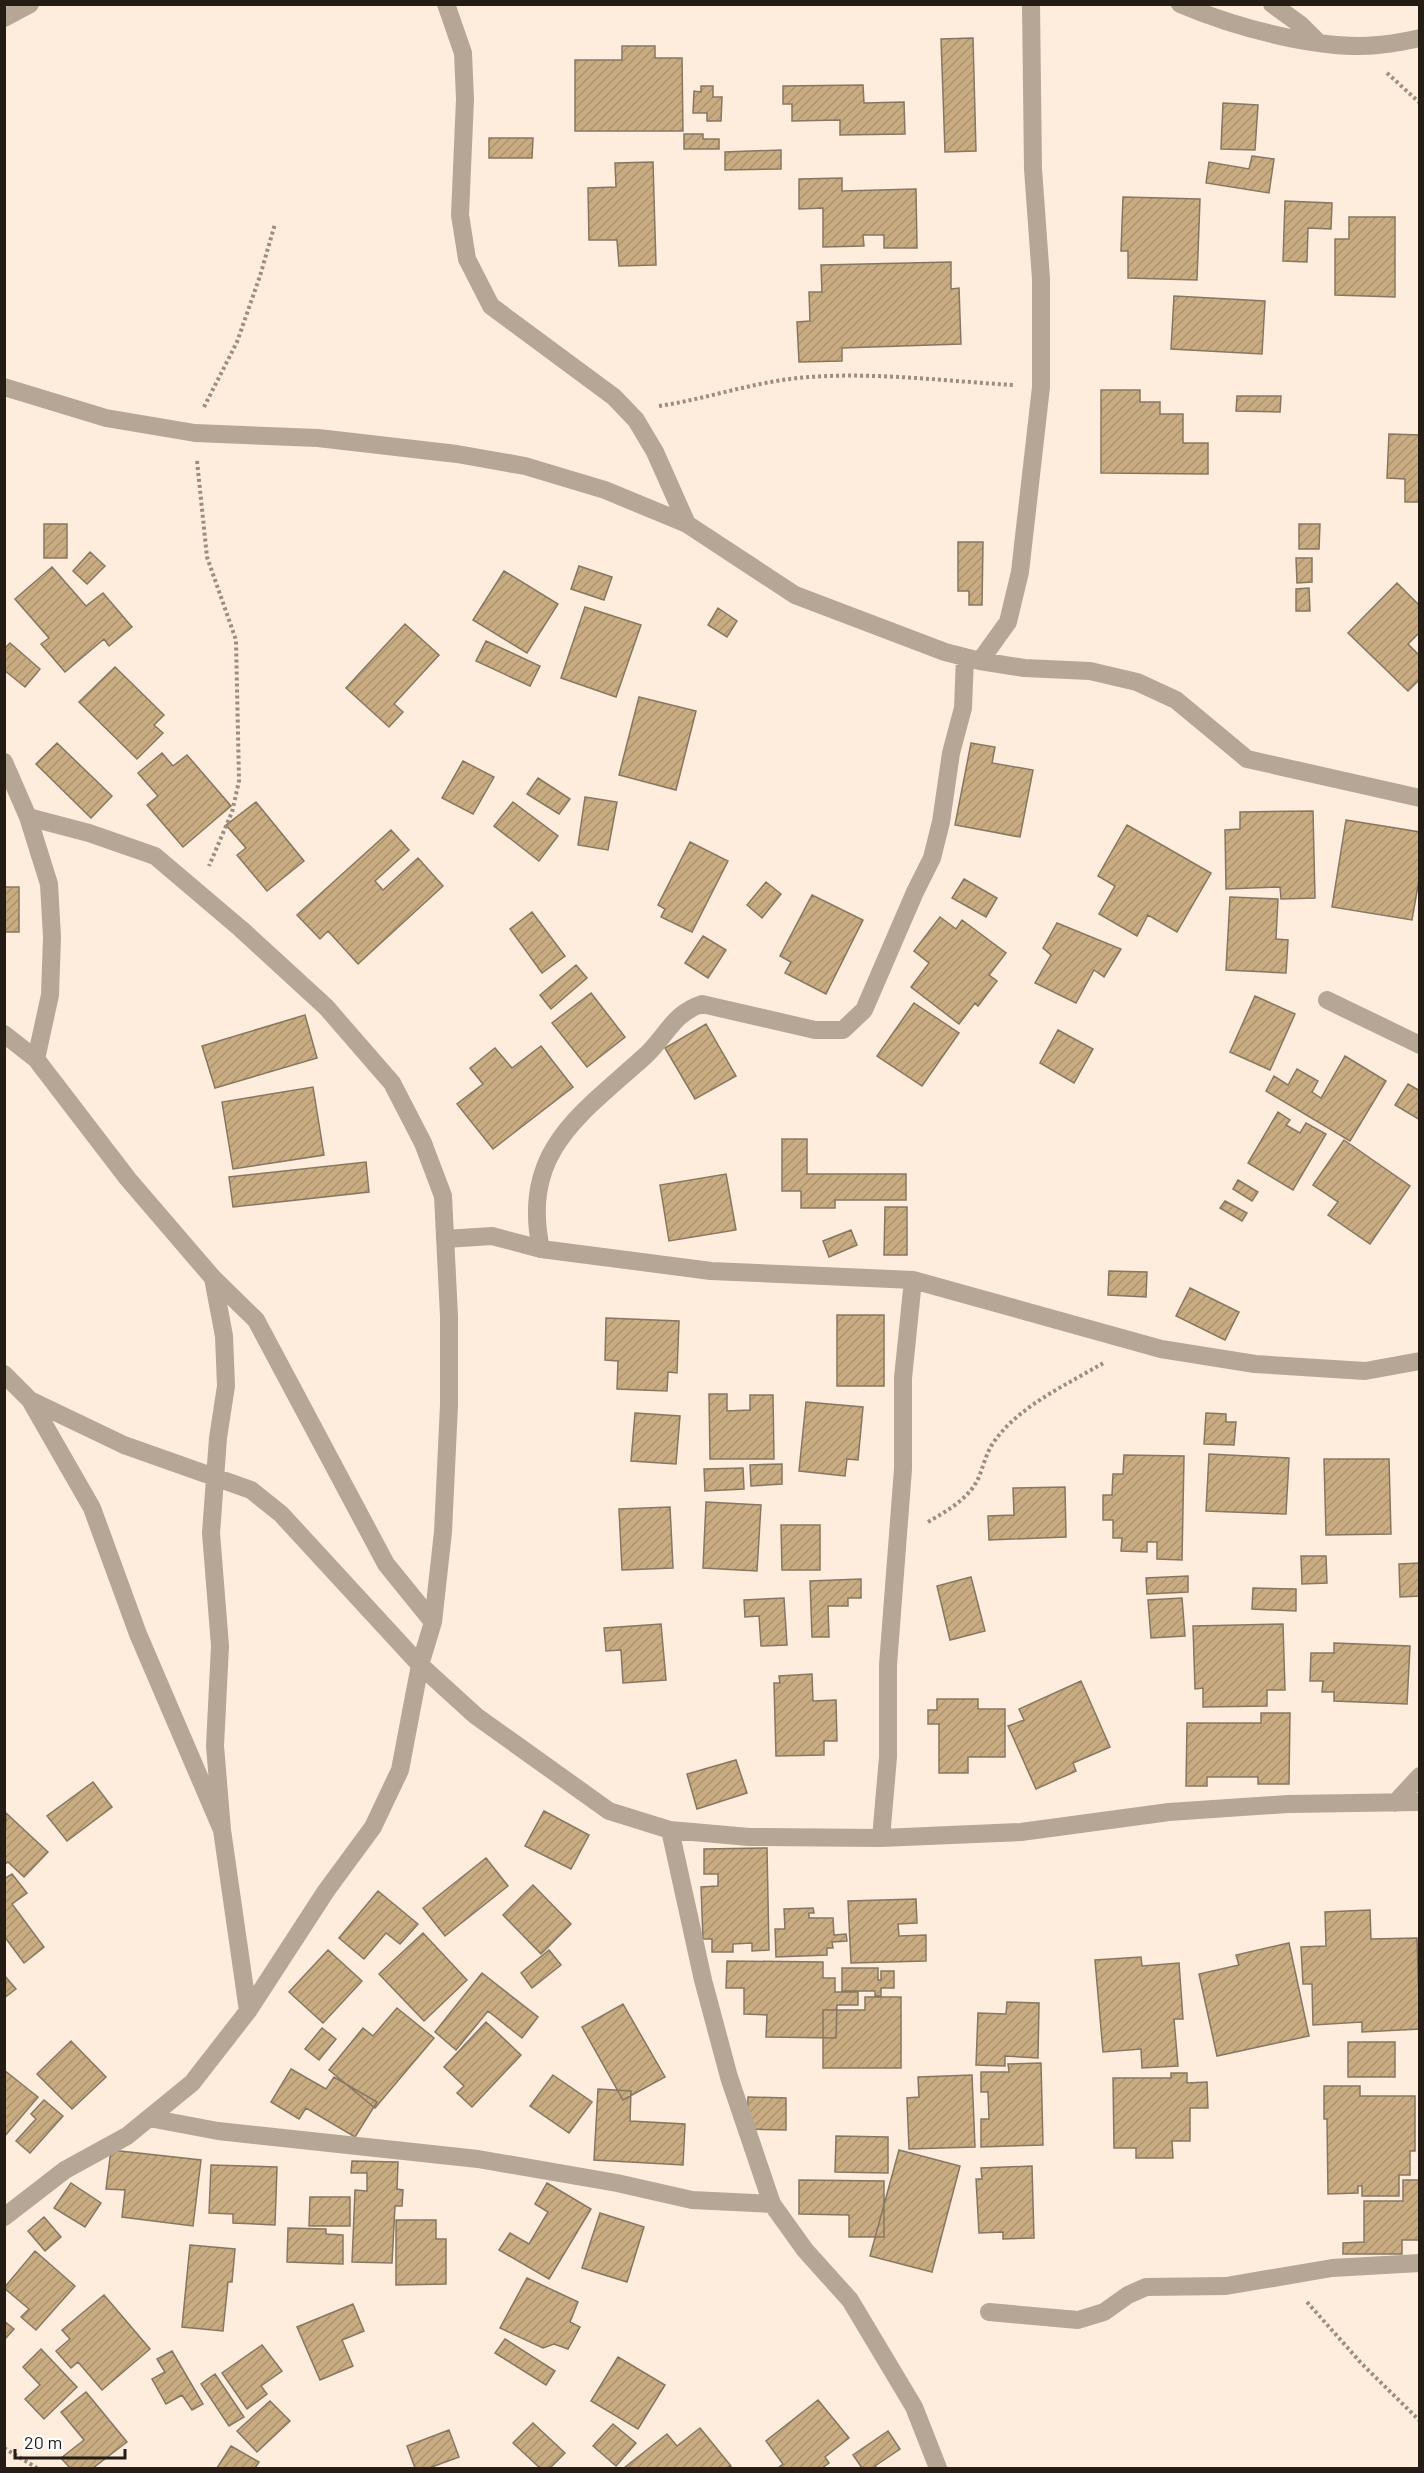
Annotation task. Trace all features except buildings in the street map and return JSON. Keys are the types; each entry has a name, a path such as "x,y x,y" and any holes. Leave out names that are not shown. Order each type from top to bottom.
{"street":[{"path":"4,18 30,4"},
{"path":"446,4 463,53 465,99 460,215 467,259 491,306 614,397 628,411 655,452 687,524"},
{"path":"541,1249 535,1198 548,1158 571,1123 647,1054 669,1025 688,1008 702,1004 815,1030 843,1030 864,1010 910,902 932,858 941,822 951,753 963,708 972,659 1008,622 1020,572 1041,387 1041,279 1033,169 1031,4"},
{"path":"1180,4 1220,21 1318,42 1377,45 1419,38"},
{"path":"1272,4 1318,42"},
{"path":"4,387 106,418 195,433 318,438 457,454 525,466 605,490 687,524 795,595 972,659 1024,668 1090,670 1137,682 1176,700 1247,759 1419,798"},
{"path":"4,762 28,817 49,884 52,937 50,995 36,1059"},
{"path":"4,2217 65,2170 127,2136 192,2083 248,2011 326,1891 373,1827 400,1770 420,1665 433,1622 443,1532 449,1405 443,1196 423,1143 392,1083 326,1007 155,856 28,817"},
{"path":"1327,1000 1419,1045"},
{"path":"4,1034 36,1059 128,1179 213,1278 256,1320 386,1564 433,1622"},
{"path":"445,1239 492,1236 541,1249 711,1271 913,1280 1161,1349 1266,1365 1365,1371 1419,1361"},
{"path":"213,1278 224,1336 226,1386 214,1475 210,1533 220,1646 215,1746 222,1830 248,2011"},
{"path":"881,1838 888,1757 888,1665 903,1469 903,1378 913,1280"},
{"path":"4,1374 30,1400 92,1508 138,1634 222,1830"},
{"path":"30,1400 123,1445 214,1475 251,1490 281,1514 420,1665 476,1716 609,1811 670,1830 749,1837 881,1838 1021,1832 1169,1812 1288,1804 1419,1802"},
{"path":"1395,1803 1419,1776"},
{"path":"670,1830 703,1980 729,2077 772,2204 806,2250 850,2300 914,2407 938,2469"},
{"path":"149,2118 218,2131 478,2159 617,2182 692,2200 772,2204"},
{"path":"989,2312 1078,2320 1104,2312 1128,2295 1146,2287 1226,2286 1332,2268 1419,2263"}],"path":[{"path":"205,899 209,866 234,802 239,781 239,758 236,640 207,557 195,433 209,392 237,342 275,224"},
{"path":"628,411 688,402 759,383 800,378 857,376 1041,387"},
{"path":"896,1540 954,1506 969,1492 990,1447 1019,1417 1138,1342"},
{"path":"1277,2278 1316,2309 1360,2364 1419,2421"},
{"path":"4,2448 37,2469"}]}
